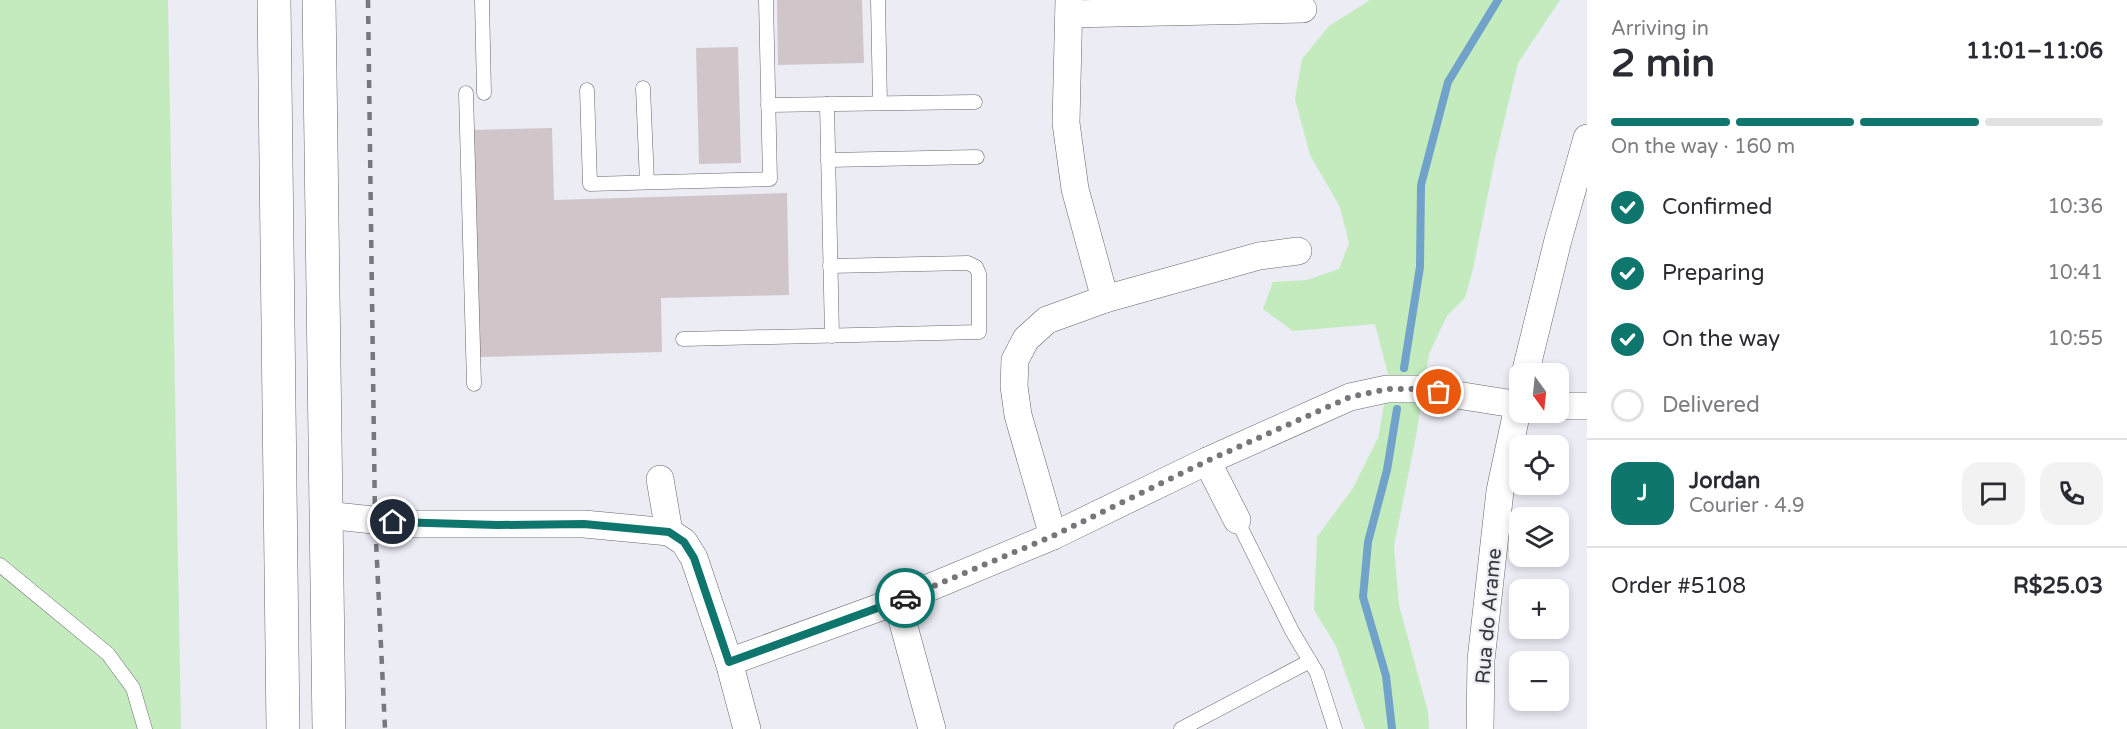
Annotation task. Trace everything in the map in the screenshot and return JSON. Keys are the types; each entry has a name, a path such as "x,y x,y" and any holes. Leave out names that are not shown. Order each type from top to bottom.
{"highway":[{"path":"274,0 283,729"},
{"path":"319,0 328,729"}],"street":[{"path":"1105,299 1075,189 1066,123 1069,7 1303,9"},
{"path":"1528,363 1558,240 1585,153"},
{"path":"1053,536 1018,415 1014,386 1015,360 1026,339 1047,320 1105,299 1259,256 1298,251"},
{"path":"729,662 897,601 1053,536 1207,461 1350,397 1387,389 1419,389 1509,401"},
{"path":"1569,406 1587,406"},
{"name":"Rua do Arame","path":"1480,729 1481,660 1500,491 1515,423"},
{"path":"1207,461 1236,520"},
{"path":"660,479 669,532"},
{"path":"326,515 411,524 584,524 669,532 684,542 694,558 729,662 747,729"},
{"path":"897,601 932,729"}],"lane":[{"path":"482,0 484,93"},
{"path":"587,90 590,184 770,179 766,0"},
{"path":"878,0 880,103"},
{"path":"643,88 647,182"},
{"path":"466,93 474,384"},
{"path":"768,105 975,102"},
{"path":"827,104 832,336"},
{"path":"828,160 977,157"},
{"path":"683,339 979,332 979,274 976,267 968,262 830,266"},
{"path":"1236,520 1292,631 1310,661 1328,701 1335,729"},
{"path":"0,565 108,654 133,688 145,729"},
{"path":"1181,729 1310,661"}],"green space":[{"path":"0,0 168,0 181,729 0,729"},
{"path":"1370,0 1560,0 1518,63 1465,298 1447,316 1429,354 1417,431 1394,546 1399,605 1428,712 1429,729 1365,729 1336,646 1314,610 1317,537 1353,488 1378,438 1389,378 1375,324 1293,331 1263,309 1273,282 1307,280 1339,269 1349,243 1340,207 1310,155 1295,99 1302,59 1329,26"}],"building":[{"path":"777,0 862,0 864,63 778,65"},
{"path":"738,47 741,163 699,164 696,48"},
{"path":"552,128 554,200 787,193 789,295 661,298 662,352 480,357 473,130"}],"waterway":[{"path":"1404,368 1420,267 1421,185 1448,82 1498,0"},
{"path":"1392,729 1386,676 1363,597 1368,542 1387,470 1397,409"}],"railway":[{"path":"368,0 375,520 385,729"}],"way so far":[{"path":"905,598 1053,536 1207,461 1350,397 1387,389 1419,389 1439,392"}],"route":[{"path":"393,522 498,525 584,524 669,532 684,542 694,558 729,662 905,598"}]}
